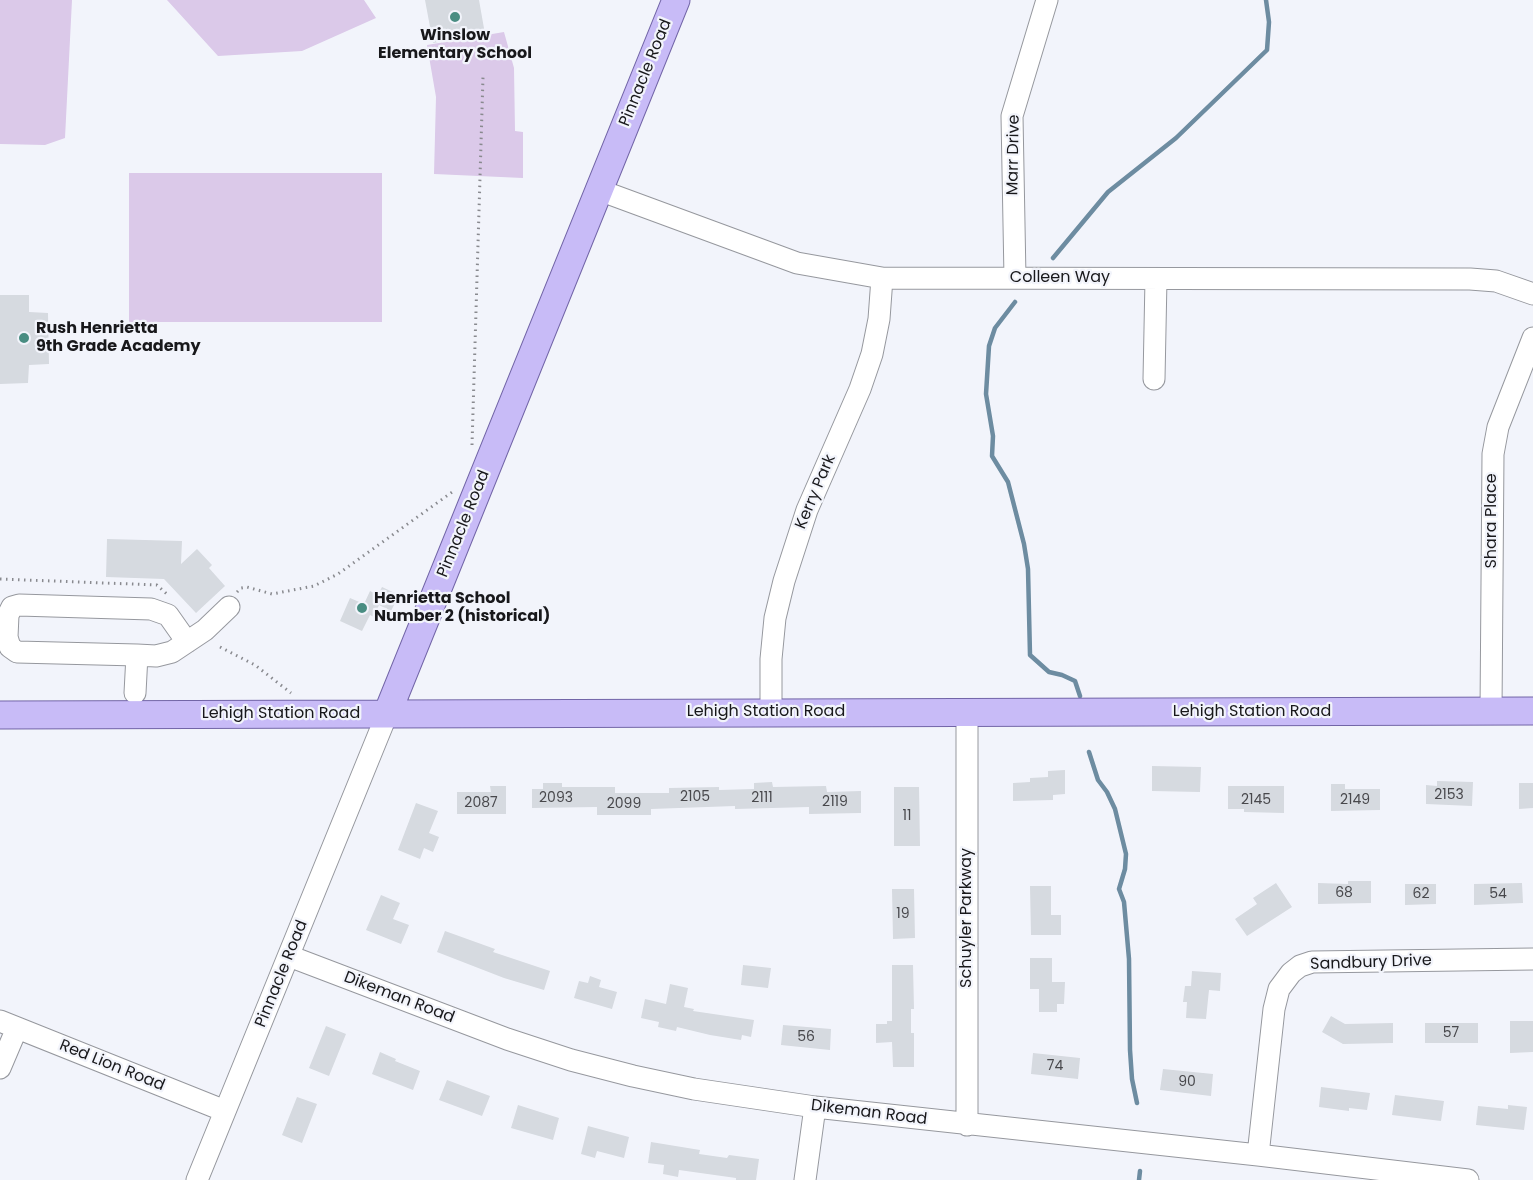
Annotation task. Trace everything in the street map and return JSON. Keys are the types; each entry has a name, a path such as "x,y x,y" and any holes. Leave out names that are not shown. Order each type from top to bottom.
{"main road":[{"name":"Pinnacle Road","path":"387,714 676,0"},
{"name":"Lehigh Station Road","path":"0,715 1533,711"}],"street":[{"name":"Marr Drive","path":"1015,278 1012,116 1047,0"},
{"name":"Colleen Way","path":"599,190 797,264 882,278 1470,279 1496,281 1533,294"},
{"name":"Kerry Park","path":"771,712 775,618 784,581 807,510 860,389 872,354 879,319 882,278"},
{"path":"1154,379 1156,279"},
{"name":"Shara Place","path":"1491,711 1493,454 1498,427 1533,338"},
{"path":"187,642 168,615 152,609 19,605 12,607 8,615 7,637 10,647 17,652 156,656 172,652 187,642 205,630 230,598"},
{"path":"135,693 137,655"},
{"name":"Schuyler Parkway","path":"967,712 967,1125"},
{"name":"Pinnacle Road","path":"197,1180 387,714"},
{"name":"Dikeman Road","path":"289,956 456,1021 571,1060 694,1089 815,1107 967,1125 1257,1155 1468,1180"},
{"name":"Sandbury Drive","path":"1257,1155 1274,1009 1279,989 1291,973 1300,966 1312,962 1533,959"},
{"path":"0,1068 8,1024"},
{"name":"Red Lion Road","path":"8,1024 225,1111"},
{"path":"805,1180 815,1107"}],"path":[{"path":"472,452 483,77"},
{"path":"230,598 241,588 247,587 272,594 314,586 338,574 457,489"},
{"path":"0,579 104,582"},
{"path":"220,647 255,665 292,694"}],"shaded area":[{"path":"0,0 72,0 65,138 45,145 0,144"},
{"path":"167,0 364,0 376,18 302,51 218,56"},
{"path":"504,32 514,68 515,131 523,132 523,178 434,174 436,97 427,45"},
{"path":"129,173 382,173 382,322 129,322"}],"building":[{"name":"Winslow Elementary School","path":"425,0 479,0 485,34 433,43"},
{"name":"Rush Henrietta 9th Grade Academy","path":"0,295 29,295 29,312 48,313 49,364 29,365 28,383 0,384"},
{"path":"107,539 182,541 181,564 197,549 212,565 209,568 225,586 196,613 164,579 106,577"},
{"name":"Henrietta School Number 2 (historical)","path":"382,587 399,595 391,611 379,605 374,617 370,615 362,631 340,621 350,598 364,604 370,591 378,595"},
{"path":"1152,766 1201,767 1200,792 1152,791"},
{"path":"1065,770 1065,794 1053,795 1053,800 1013,801 1013,783 1030,782 1030,778 1048,777 1048,771"},
{"path":"1437,781 1473,782 1472,806 1426,804 1426,785 1437,786"},
{"path":"772,782 773,787 826,786 827,792 861,791 861,813 809,814 809,807 735,809 735,806 651,809 651,815 597,815 597,807 532,808 532,789 543,789 543,783 562,783 562,787 615,787 615,793 669,793 669,788 754,789 754,783"},
{"path":"1519,783 1533,783 1533,808 1519,809"},
{"path":"1331,784 1345,784 1345,789 1380,789 1380,810 1331,811"},
{"path":"490,786 506,786 506,814 457,814 457,792 491,792"},
{"path":"1228,786 1284,786 1284,813 1244,812 1244,809 1228,809"},
{"path":"894,787 919,787 920,846 894,846"},
{"path":"416,803 438,811 429,833 439,837 433,852 424,848 420,859 398,850"},
{"path":"1348,881 1371,881 1371,903 1318,904 1318,883 1348,884"},
{"path":"1276,883 1292,907 1247,936 1235,919 1257,904 1253,898"},
{"path":"1522,883 1523,903 1474,905 1474,884"},
{"path":"1405,884 1436,884 1436,904 1405,905"},
{"path":"1030,886 1051,886 1051,915 1061,915 1061,935 1031,935"},
{"path":"892,889 914,889 915,938 893,939"},
{"path":"381,895 400,903 393,919 409,925 401,944 366,930"},
{"path":"445,931 495,949 493,952 550,971 544,990 504,978 437,952"},
{"path":"1030,958 1052,958 1052,982 1065,982 1064,1004 1057,1004 1057,1012 1039,1012 1039,989 1030,989"},
{"path":"743,965 771,968 768,988 741,985"},
{"path":"892,965 913,965 914,1009 911,1009 911,1033 914,1033 914,1067 893,1067 892,1042 876,1043 876,1024 887,1024 887,1021 892,1021"},
{"path":"1192,971 1221,973 1220,991 1209,990 1206,1019 1186,1018 1187,1002 1183,1002 1185,986 1191,986"},
{"path":"590,976 601,980 599,987 617,992 612,1009 574,998 579,981 588,983"},
{"path":"670,984 688,988 684,1007 694,1009 693,1011 754,1020 751,1037 742,1035 741,1040 677,1027 676,1031 658,1027 659,1022 641,1018 645,999 666,1004"},
{"path":"1331,1016 1345,1024 1393,1023 1393,1043 1343,1044 1322,1032"},
{"path":"1510,1021 1533,1021 1533,1052 1510,1053"},
{"path":"1425,1023 1478,1023 1478,1043 1425,1043"},
{"path":"783,1025 831,1029 830,1050 781,1045"},
{"path":"326,1026 346,1034 329,1076 309,1068"},
{"path":"380,1052 420,1071 413,1090 372,1074"},
{"path":"1033,1053 1080,1058 1078,1079 1031,1074"},
{"path":"1163,1069 1213,1074 1211,1096 1160,1090"},
{"path":"447,1080 490,1096 482,1116 439,1100"},
{"path":"1321,1087 1370,1093 1367,1110 1349,1108 1349,1111 1319,1107"},
{"path":"1395,1095 1444,1101 1441,1121 1392,1115"},
{"path":"297,1097 317,1104 302,1143 282,1135"},
{"path":"518,1105 559,1118 553,1140 511,1128"},
{"path":"1508,1105 1527,1107 1524,1130 1476,1125 1478,1106 1508,1109"},
{"path":"588,1126 629,1137 624,1158 597,1151 595,1158 581,1154"},
{"path":"651,1142 700,1150 699,1154 759,1159 756,1180 736,1180 736,1178 679,1170 678,1177 663,1174 664,1165 648,1163"}],"waterway":[{"path":"1053,258 1108,192 1176,138 1267,50 1269,22 1266,0"},
{"path":"1015,302 995,328 989,346 986,394 993,436 992,456 1008,482 1024,544 1028,569 1030,655 1049,672 1075,681 1080,696"},
{"path":"1089,752 1098,780 1115,809 1126,854 1125,869 1119,889 1124,902 1129,959 1130,1050 1132,1079 1137,1103"},
{"path":"1139,1180 1140,1171"}],"place":[{"name":"Winslow Elementary School","path":"455,17"},
{"name":"Rush Henrietta 9th Grade Academy","path":"24,338"},
{"name":"Henrietta School Number 2 (historical)","path":"362,608"}]}
